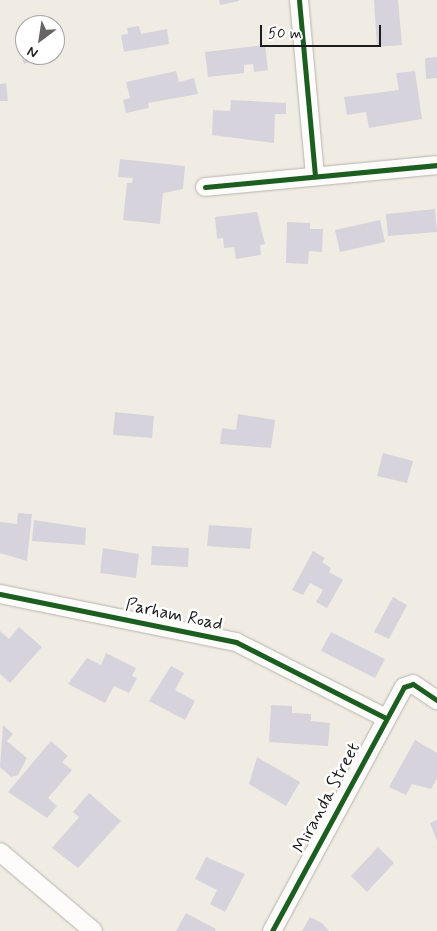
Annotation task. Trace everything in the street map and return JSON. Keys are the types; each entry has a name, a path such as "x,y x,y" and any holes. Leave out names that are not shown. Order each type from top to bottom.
{"street":[{"path":"298,0 315,176"},
{"path":"205,186 437,165"},
{"name":"Parham Road","path":"0,594 236,642 386,718"},
{"name":"Miranda Street","path":"272,931 404,687 413,684 437,700"},
{"path":"0,852 93,931"}],"building":[{"path":"219,0 239,0 239,1 220,5"},
{"path":"374,0 398,0 402,45 377,47"},
{"path":"139,26 141,34 167,29 169,44 124,52 121,35 128,34 127,28"},
{"path":"265,45 268,70 254,72 253,64 244,65 244,73 208,77 205,52"},
{"path":"437,57 437,78 426,79 425,58"},
{"path":"176,71 179,82 194,78 198,94 148,103 149,108 126,113 123,100 130,98 126,82"},
{"path":"415,71 422,119 369,128 366,112 347,115 344,97 399,90 396,73"},
{"path":"6,83 8,101 0,101 0,84"},
{"path":"231,100 286,103 286,114 275,114 274,143 212,135 213,110 230,111"},
{"path":"120,159 185,166 183,189 163,193 160,224 123,220 127,183 132,183 133,178 118,177"},
{"path":"435,209 437,232 388,236 386,214"},
{"path":"257,212 265,244 260,245 261,255 236,259 234,247 224,248 223,238 217,239 215,217"},
{"path":"380,220 385,242 340,252 335,230"},
{"path":"287,222 310,223 310,229 323,229 322,252 309,251 308,264 286,263"},
{"path":"115,412 154,416 152,438 113,435"},
{"path":"238,414 275,420 271,448 220,444 222,428 236,430"},
{"path":"383,453 413,461 407,483 377,476"},
{"path":"18,513 32,514 27,561 0,553 0,522 17,524"},
{"path":"34,520 86,528 85,545 32,541"},
{"path":"209,525 252,528 250,549 207,546"},
{"path":"152,546 189,548 188,567 151,565"},
{"path":"103,548 139,554 136,578 100,573"},
{"path":"313,551 325,558 322,562 331,568 329,572 343,580 327,608 316,602 323,590 310,583 303,595 292,590"},
{"path":"393,597 407,605 389,639 374,632"},
{"path":"19,627 42,647 10,683 0,674 0,631 9,639"},
{"path":"331,632 385,659 375,678 321,651"},
{"path":"106,653 136,668 132,676 137,678 129,693 114,686 105,703 68,684 87,658 101,665"},
{"path":"171,666 184,673 175,690 195,701 185,720 149,701"},
{"path":"271,705 292,706 292,713 311,714 311,721 330,723 328,746 269,742"},
{"path":"3,725 13,734 7,741 27,758 18,775 11,777 0,767"},
{"path":"415,740 437,753 437,779 431,789 412,784 406,795 389,787"},
{"path":"51,741 68,756 62,762 72,770 48,798 57,806 47,818 8,792"},
{"path":"257,757 300,782 286,806 249,784"},
{"path":"89,793 121,821 78,868 52,848 79,817 73,812"},
{"path":"437,820 437,841 430,823"},
{"path":"378,847 394,863 367,892 351,876"},
{"path":"206,857 245,874 225,912 210,904 217,890 195,879"},
{"path":"186,913 216,929 215,931 176,931"},
{"path":"310,917 322,923 329,931 302,931"}],"cycle path":[{"path":"299,0 315,176"},
{"path":"205,187 437,165"},
{"path":"0,594 236,642 386,718"},
{"path":"272,931 404,687 413,684 437,700"}]}
